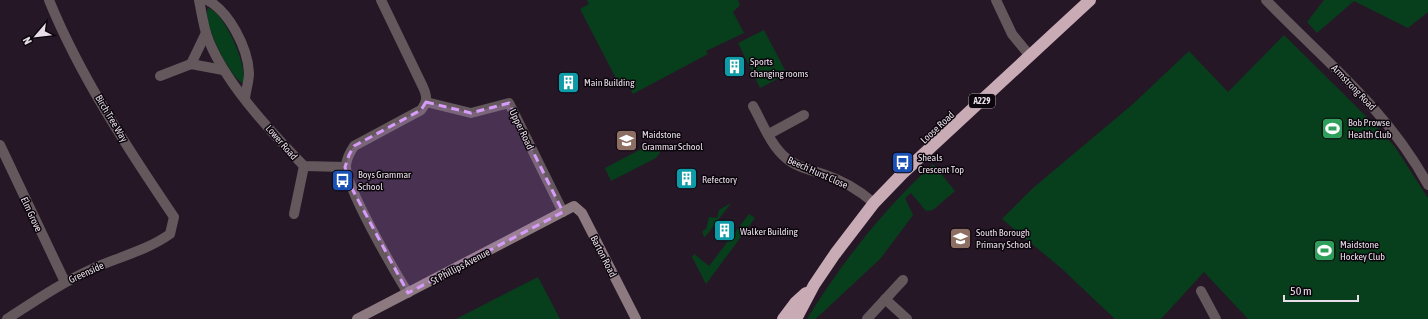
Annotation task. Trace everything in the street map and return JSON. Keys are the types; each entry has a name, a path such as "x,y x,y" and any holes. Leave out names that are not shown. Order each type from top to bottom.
{"highway":[{"name":"Loose Road","path":"796,319 814,285 874,203 903,174 1090,0"},
{"name":"Loose Road","path":"783,319 795,303 814,285"}],"street":[{"name":"Birch Tree Way","path":"49,0 76,59 151,183 174,217 170,234"},
{"name":"Lower Road","path":"199,0 206,33 223,70 285,146 304,166 345,167"},
{"path":"207,0 222,11 231,23 242,45 249,74 245,98"},
{"path":"382,0 423,87 427,97 426,102 421,110 354,146 348,155 345,167 350,186 391,266 408,293"},
{"path":"996,0 1012,34 1030,56"},
{"name":"Armstrong Road","path":"1266,0 1335,67 1379,113 1391,127 1428,185"},
{"path":"191,64 206,33"},
{"path":"160,76 191,64 223,70"},
{"name":"Upper Road","path":"426,102 471,113 509,103 563,212"},
{"name":"Beech Hurst Close","path":"753,106 778,149 786,158 799,166 839,180 864,194 874,203"},
{"path":"769,134 804,115"},
{"name":"Elm Grove","path":"0,145 65,282"},
{"path":"294,214 304,166"},
{"name":"Barton Road","path":"563,212 574,206 582,212 636,319"},
{"name":"St Phillips Avenue","path":"357,319 563,212"},
{"name":"Greenside","path":"7,319 65,282 91,269 155,244 170,234"},
{"path":"867,319 903,280"},
{"path":"1201,291 1216,319"},
{"path":"885,299 907,319"}],"highlighted area":[{"path":"426,102 471,113 509,103 563,212 408,293 350,185 345,167 349,155 354,146 421,110"}],"green space":[{"path":"587,0 738,0 740,5 733,12 744,33 706,51 708,54 633,94 628,84 621,88 580,9 589,4"},
{"path":"1324,0 1428,0 1428,12 1408,28 1354,1 1317,33 1307,22"},
{"path":"208,8 221,19 234,41 242,66 244,76 243,83 237,79 231,71 218,48 209,24 207,14"},
{"path":"764,30 787,74 760,88 738,43"},
{"path":"1284,35 1382,132 1395,147 1428,198 1428,319 1248,319 1204,272 1161,319 1115,319 1061,268 1002,219 1033,188 1133,104 1189,51 1228,92"},
{"path":"647,146 651,152 659,148 661,151 656,158 611,181 605,168"},
{"path":"933,164 955,191 933,210 926,211 911,193 905,198 913,215 881,258 815,319 807,319 849,257 865,237 898,199"},
{"path":"731,203 704,237 702,231 706,229 709,217 717,218 719,210"},
{"path":"749,214 755,218 706,284 692,257 694,254 709,266"},
{"path":"538,277 560,319 456,319"}],"place":[{"name":"Sports changing rooms","path":"734,67"},
{"name":"Main Building","path":"568,82"},
{"name":"Bob Prowse Health Club","path":"1333,128"},
{"name":"Maidstone Grammar School","path":"627,140"},
{"name":"Sheals Crescent Top","path":"903,163"},
{"name":"Refectory","path":"686,179"},
{"name":"Boys Grammar School","path":"343,180"},
{"name":"Walker Building","path":"724,231"},
{"name":"South Borough Primary School","path":"960,238"},
{"name":"Maidstone Hockey Club","path":"1325,250"}]}
